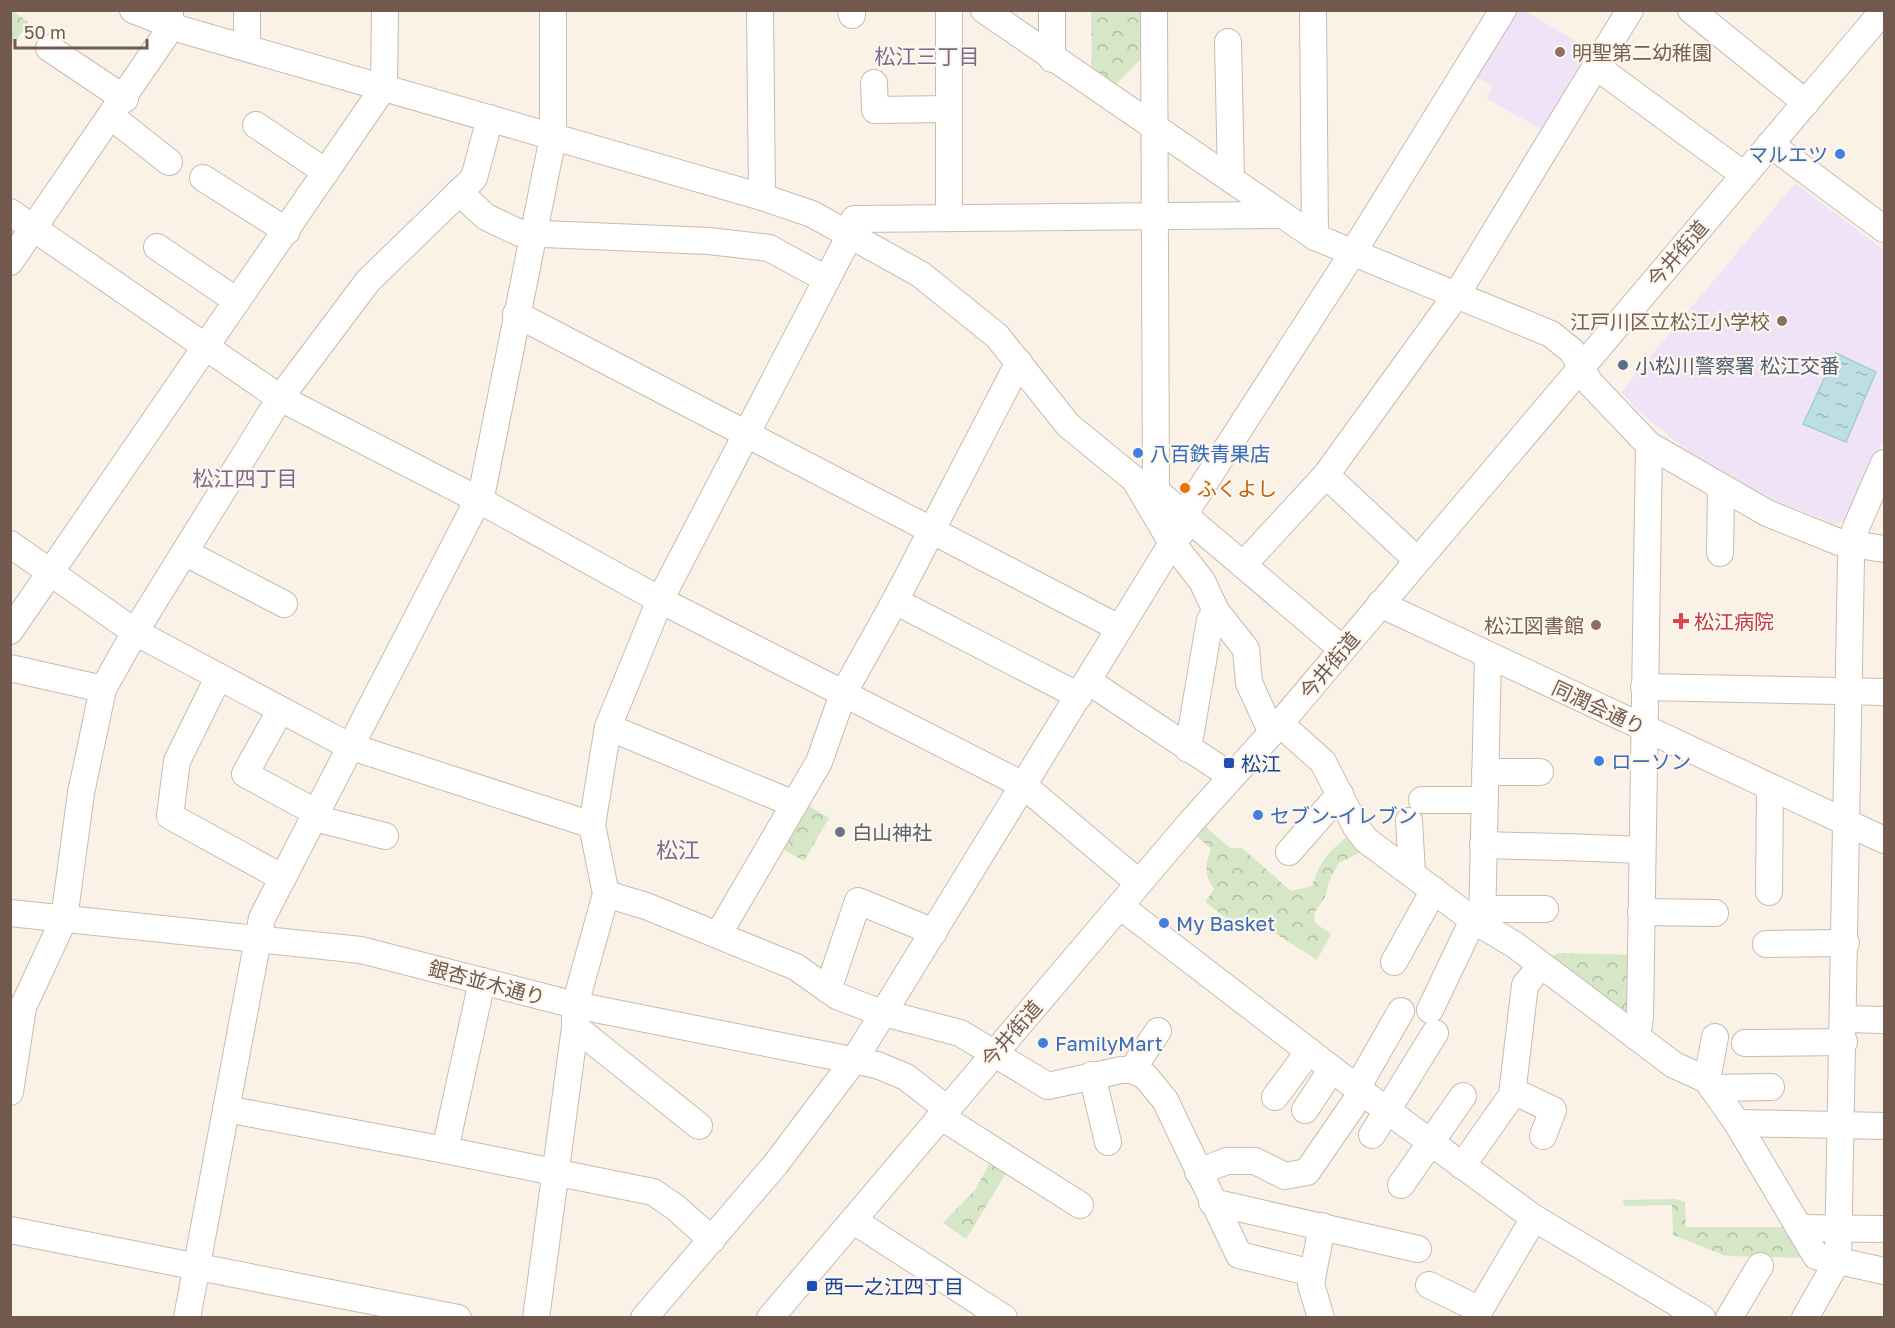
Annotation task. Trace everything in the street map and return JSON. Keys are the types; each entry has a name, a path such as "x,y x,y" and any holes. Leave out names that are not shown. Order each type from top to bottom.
{"street":[{"path":"133,10 170,18 247,48 762,197 812,214 851,233 920,274 975,315 1019,362 1068,425 1188,518 1342,649"},
{"path":"247,10 247,48"},
{"path":"10,631 384,87 385,10"},
{"path":"187,1317 262,918 349,746 479,500 553,137 553,10"},
{"path":"760,10 762,197"},
{"path":"949,10 949,217"},
{"path":"984,10 1315,237 1551,334 1572,351 1590,383 1649,446 1767,513 1853,545 1884,549"},
{"path":"1052,10 1053,59"},
{"path":"1154,10 1154,217 1145,485 1172,543 1202,581 1216,611 1246,649 1249,684 1268,724 1286,729 1323,762 1356,827 1366,840 1515,945 1674,1065 1709,1084 1771,1087"},
{"path":"1313,10 1315,237"},
{"path":"644,1317 775,1166 855,1059 886,1012 1119,628 1172,543 1186,526 1190,507 1352,254 1503,10"},
{"path":"1243,565 1326,475 1457,294 1630,10"},
{"path":"1691,10 1806,102"},
{"name":"今井街道","path":"770,1317 854,1221 1139,883 1231,776 1277,727 1884,10"},
{"path":"10,262 119,108 170,18"},
{"path":"1228,42 1231,179"},
{"path":"49,48 119,108 169,162"},
{"path":"1597,67 1744,175"},
{"path":"874,83 875,110 949,109"},
{"path":"10,1092 23,1007 64,919 81,793 104,689 135,632 280,398 368,281 474,178 490,118"},
{"path":"256,125 326,172"},
{"path":"1770,144 1884,229"},
{"path":"203,178 287,231"},
{"path":"459,192 486,217 520,233 709,241 769,248 826,279"},
{"path":"10,212 280,398 479,500 660,600 1023,785 1139,883"},
{"path":"536,1317 557,1173 575,1016 606,894 592,825 608,728 660,600 851,233 854,219 1280,215"},
{"path":"157,247 237,301"},
{"path":"516,314 1119,628"},
{"path":"718,934 819,762 843,694 895,601 1019,362"},
{"path":"1637,1037 1640,1018 1642,727 1649,446"},
{"path":"1805,1317 1838,1260 1853,545 1855,530 1882,474"},
{"path":"1326,475 1417,560"},
{"path":"1720,553 1721,487"},
{"path":"10,544 135,632 349,746 592,825"},
{"path":"186,553 284,604"},
{"path":"895,601 1083,689 1231,776"},
{"name":"同潤会通り","path":"1380,604 1884,840"},
{"path":"1188,750 1210,620 1216,611"},
{"path":"1372,1135 1388,1111 1479,919 1488,656"},
{"path":"10,668 104,689"},
{"path":"218,678 177,760 170,816 283,878"},
{"path":"1644,687 1884,692"},
{"path":"280,711 245,774 317,813 326,821 385,836"},
{"path":"608,728 794,804"},
{"path":"1485,772 1540,772"},
{"path":"1769,892 1770,787"},
{"path":"1289,852 1340,794"},
{"path":"1412,873 1416,811 1484,800"},
{"path":"1483,845 1642,850"},
{"path":"1394,962 1434,890"},
{"path":"606,894 646,906 796,967 837,996 960,1033 1048,1086 1092,1075 1132,1070 1145,1076 1165,1100 1239,1255 1313,1273"},
{"path":"828,990 858,901 934,932"},
{"path":"1120,906 1332,1069 1534,1218 1702,1317"},
{"path":"1479,919 1545,909"},
{"path":"1641,912 1715,913"},
{"name":"銀杏並木通り","path":"10,913 367,951 482,981 575,1016 855,1059 893,1070 944,1112 1080,1205"},
{"path":"1766,944 1846,943"},
{"path":"1462,1166 1512,1091 1525,985 1540,966"},
{"path":"445,1150 482,981"},
{"path":"1198,1172 1227,1161 1255,1161 1285,1176 1307,1172 1360,1090 1401,1011"},
{"path":"575,1016 699,1126"},
{"path":"1745,1043 1844,1031 1884,1020"},
{"path":"1132,1070 1158,1031"},
{"path":"1715,1037 1709,1084 1737,1123 1816,1256 1884,1271"},
{"path":"1275,1097 1309,1051"},
{"path":"1305,1110 1332,1069"},
{"path":"1092,1075 1108,1142"},
{"path":"1512,1091 1553,1110 1543,1136"},
{"path":"1401,1185 1463,1096"},
{"path":"226,1110 445,1150 652,1192 675,1207 712,1239"},
{"path":"1737,1123 1884,1126"},
{"path":"1212,1202 1418,1250"},
{"path":"1429,1285 1477,1314 1534,1218"},
{"path":"854,1221 1004,1317"},
{"path":"1321,1317 1311,1284 1322,1226"},
{"path":"1799,1228 1884,1229"},
{"path":"10,1230 196,1268 458,1317"},
{"path":"1729,1317 1760,1266"}],"shaded area":[{"path":"1515,11 1525,11 1596,53 1547,133 1486,98 1493,87 1474,76"},
{"name":"江戸川区立松江小学校","path":"1795,183 1884,250 1884,438 1848,520 1835,524 1774,500 1686,450 1639,411 1621,392"}],"green space":[{"path":"10,11 28,22 11,49"},
{"path":"1091,11 1146,11 1146,54 1110,90 1092,77"},
{"path":"801,801 829,818 804,861 776,845"},
{"path":"1198,820 1230,848 1242,848 1291,891 1312,886 1328,854 1356,832 1369,848 1339,863 1329,881 1325,897 1314,913 1315,923 1331,934 1317,960 1267,928 1244,932 1205,902 1214,889 1206,870 1211,849 1189,829"},
{"path":"1557,953 1638,955 1637,1019 1544,966"},
{"path":"994,1155 1011,1165 966,1239 943,1223 975,1190"},
{"path":"1676,1199 1685,1202 1686,1227 1792,1227 1810,1258 1726,1256 1673,1235 1672,1205 1624,1206 1623,1200"}],"water":[{"path":"1836,353 1876,372 1846,442 1803,424"}],"place":[{"name":"明聖第二幼稚園","path":"1560,52"},
{"name":"マルエツ","path":"1840,154"},
{"name":"江戸川区立松江小学校","path":"1782,321"},
{"name":"小松川警察署 松江交番","path":"1623,365"},
{"name":"八百鉄青果店","path":"1138,453"},
{"name":"ふくよし","path":"1185,488"},
{"name":"松江病院","path":"1681,621"},
{"name":"松江図書館","path":"1596,625"},
{"name":"ローソン","path":"1599,761"},
{"name":"松江","path":"1229,763"},
{"name":"セブン-イレブン","path":"1258,815"},
{"name":"白山神社","path":"840,832"},
{"name":"My Basket","path":"1164,923"},
{"name":"FamilyMart","path":"1043,1043"},
{"name":"西一之江四丁目","path":"812,1286"}],"district":[{"name":"松江三丁目","path":"927,56"},
{"name":"松江四丁目","path":"245,478"},
{"name":"松江","path":"678,849"}]}
